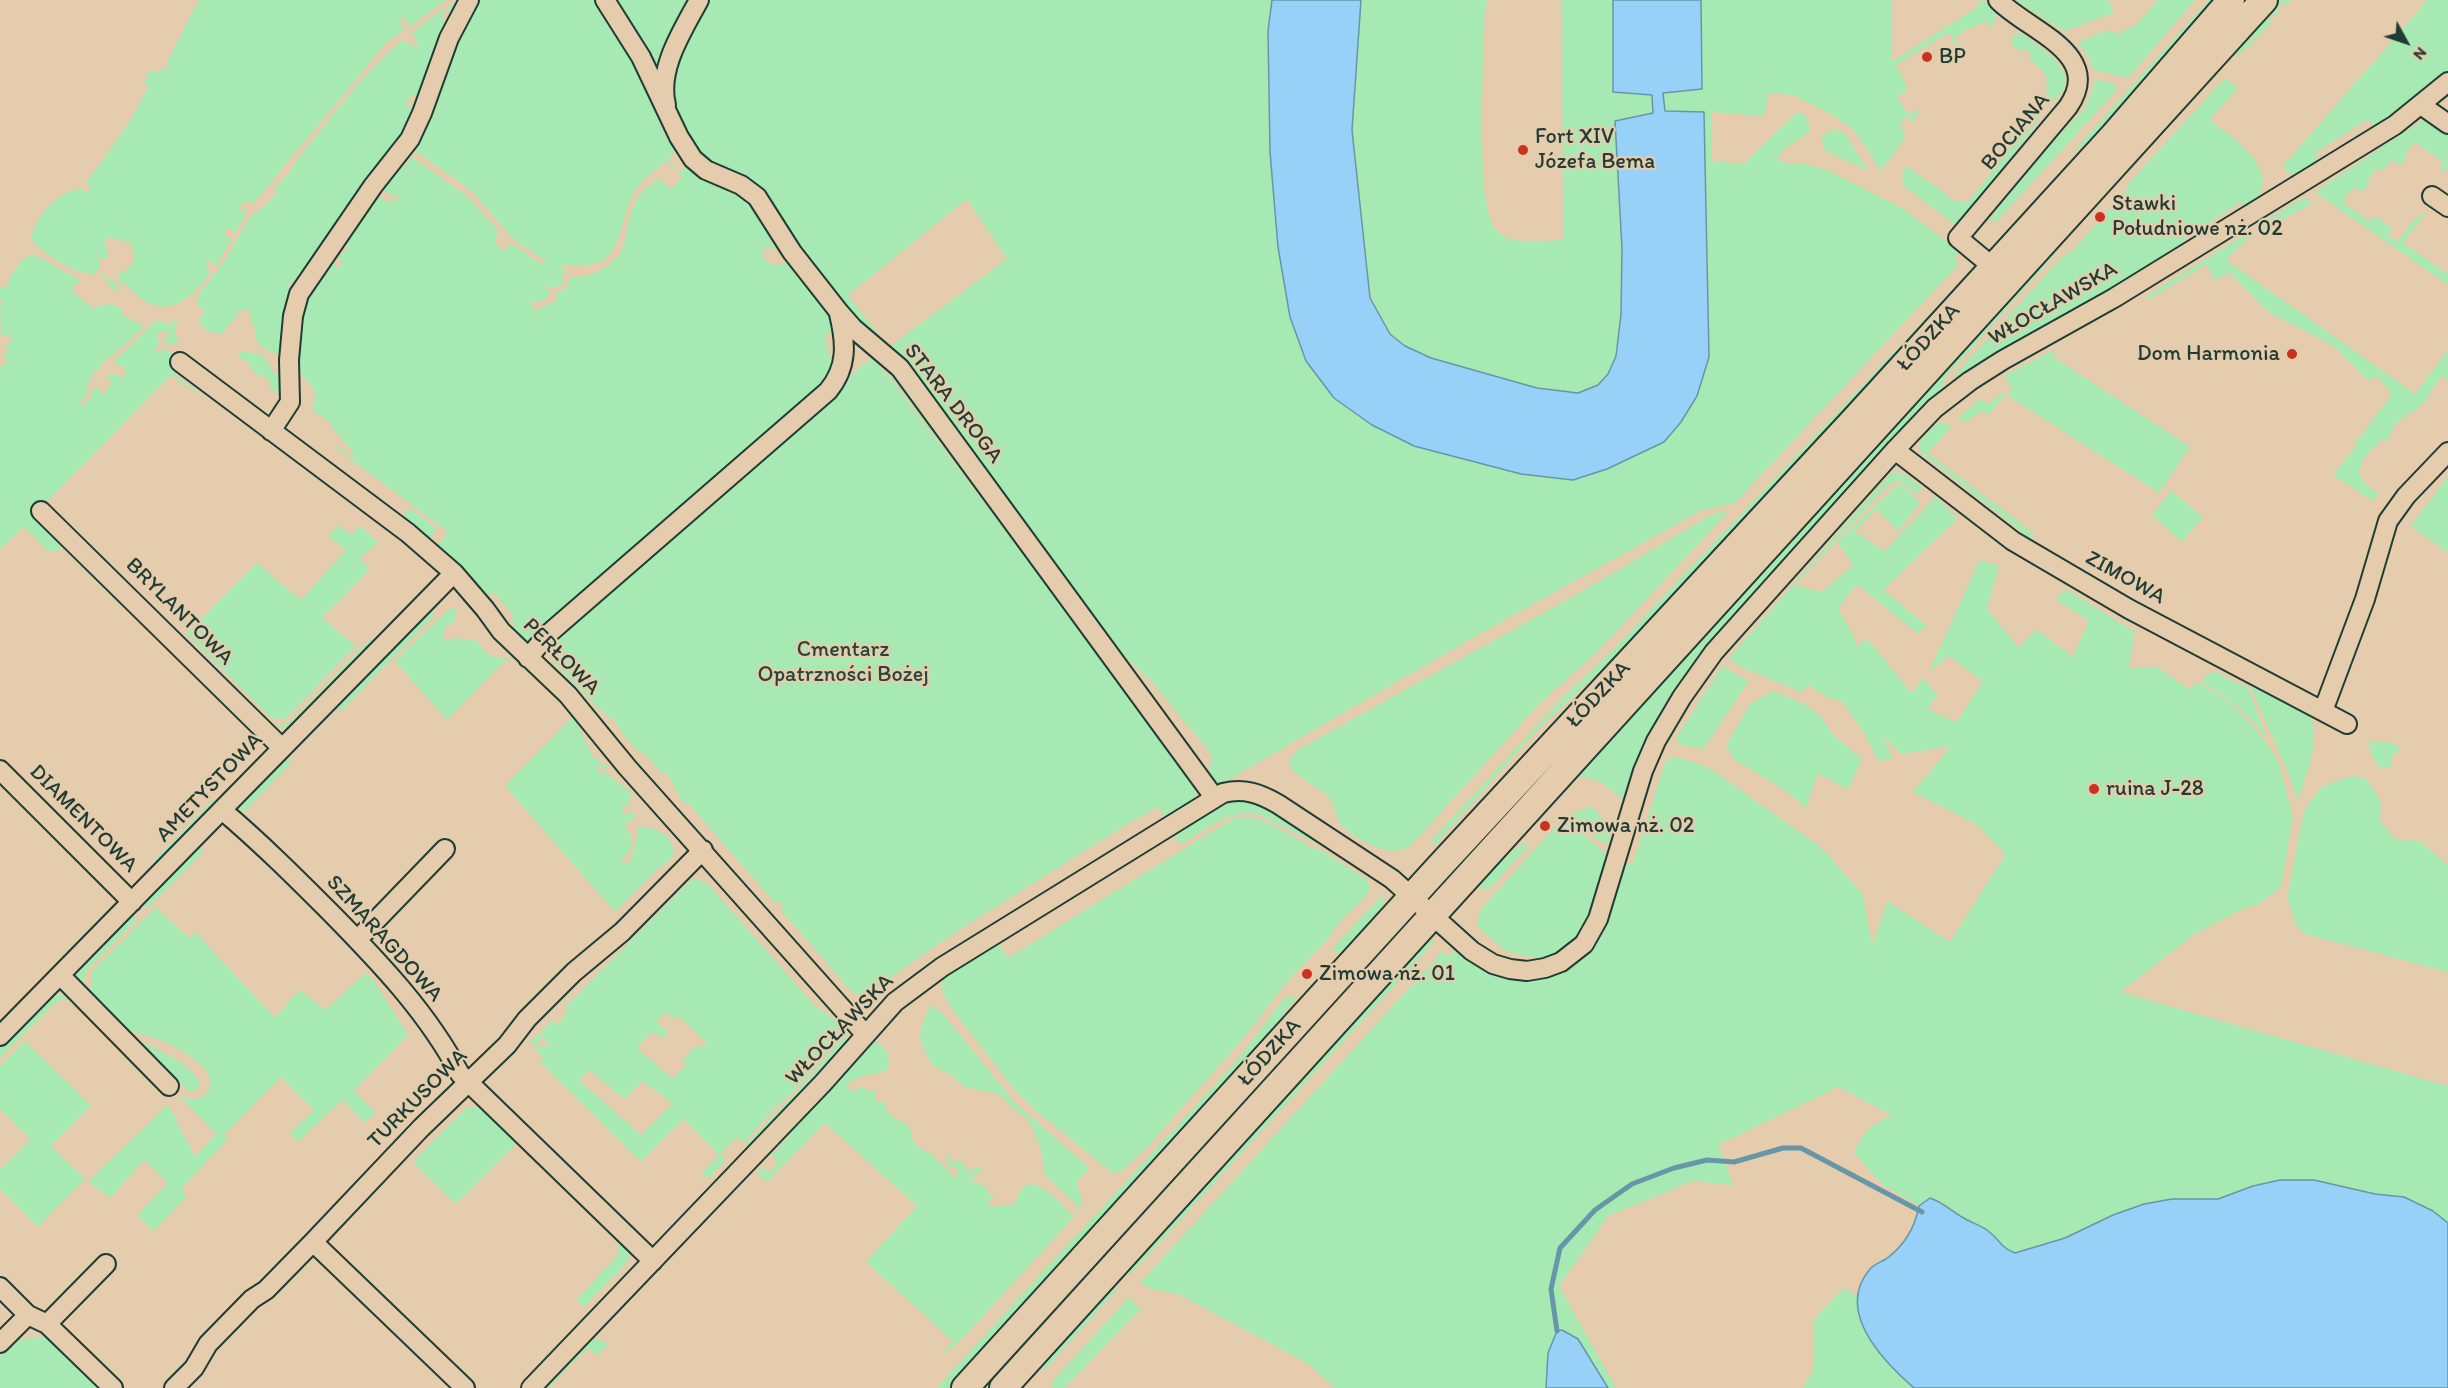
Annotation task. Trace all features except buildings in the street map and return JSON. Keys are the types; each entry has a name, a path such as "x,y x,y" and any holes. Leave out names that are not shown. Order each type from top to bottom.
{"main road":[{"name":"ŁÓDZKA","path":"965,1388 1412,897 1993,267 2231,0"},
{"name":"ŁÓDZKA","path":"1003,1388 2264,0"}],"street":[{"path":"271,431 290,402 289,360 293,316 299,294 373,186 410,139 422,113 449,38 470,0"},
{"name":"STARA DROGA","path":"605,0 640,57 683,145 701,166 741,185 760,200 792,252 838,312 853,328 900,368 1214,797"},
{"path":"669,115 664,90 670,60 699,0"},
{"name":"BOCIANA","path":"1993,267 1958,238 2068,107 2076,93 2078,77 2073,60 2063,48 2013,15 1998,0"},
{"name":"WŁOCŁAWSKA","path":"531,1388 823,1083 895,1002 925,978 1214,797 1231,791 1247,791 1278,804 1392,879 1472,951 1493,963 1510,969 1527,971 1561,962 1584,944 1598,919 1626,823 1650,754 1682,696 1714,652 1935,408 2003,360 2114,298 2395,125 2448,82"},
{"path":"2421,105 2448,124"},
{"path":"2432,196 2448,207"},
{"path":"528,658 548,635 828,391 840,375 843,363 844,341 838,312"},
{"name":"PERŁOWA","path":"180,362 408,534 454,573 501,631 568,695 627,766 865,1034"},
{"name":"ZIMOWA","path":"1895,450 2013,542 2129,609 2347,724"},
{"path":"2323,711 2365,599 2388,521 2406,496 2448,452"},
{"name":"BRYLANTOWA","path":"41,511 282,748"},
{"name":"AMETYSTOWA","path":"0,1036 454,573"},
{"name":"DIAMENTOWA","path":"0,770 132,902"},
{"name":"SZMARAGDOWA","path":"222,810 295,875 358,939 404,991 450,1055 460,1074 653,1261"},
{"path":"358,939 445,849"},
{"name":"TURKUSOWA","path":"174,1388 194,1368 208,1344 252,1299 266,1290 423,1125 438,1114 507,1045 527,1019 574,972 622,932 703,850"},
{"path":"60,975 169,1086"},
{"path":"313,1242 465,1388"},
{"path":"47,1324 106,1264"},
{"path":"0,1287 28,1315 47,1324 113,1388"},
{"path":"0,1343 28,1315"}],"green space":[{"path":"199,0 447,0 409,27 405,17 402,18 400,25 405,29 386,43 253,204 248,201 239,206 239,210 248,211 235,233 229,228 226,229 224,235 232,239 216,266 210,261 206,264 207,270 211,272 192,294 168,306 158,306 144,301 121,283 117,270 120,274 123,270 126,272 134,260 131,243 108,237 104,243 108,251 108,260 94,256 99,259 100,269 94,274 97,275 75,270 56,260 37,246 31,236 44,212 56,199 81,188 85,192 88,191 90,188 86,183 126,127 149,86 146,82 142,86 150,69 153,72 163,70 163,67 169,68 167,63 169,58"},
{"path":"458,0 465,0 432,55 422,92 419,96 411,96 406,104 410,112 411,103 418,105 417,113 302,277 291,283 298,282 286,285 292,289 287,302 282,345 277,354 263,348 257,342 256,328 252,324 249,309 238,311 235,320 228,325 224,333 213,333 203,328 199,320 205,310 197,305 197,297 223,263 250,217 272,199 279,189 273,188 286,176 338,109 376,65 403,40 417,49 418,46 414,42 416,36 411,33 445,8 443,20 448,23 450,18 448,7"},
{"path":"475,0 599,0 665,117 659,125 664,133 671,129 678,145 669,159 679,172 690,165 747,194 771,235 770,242 775,240 780,246 777,249 762,247 765,261 776,266 787,261 828,306 836,328 826,335 825,339 835,371 819,393 528,644 515,635 512,614 496,594 482,593 437,546 448,532 336,448 337,445 351,457 354,453 332,428 331,423 312,410 314,389 296,367 296,351 301,335 299,327 303,306 316,278 335,258 335,267 339,268 342,261 338,256 347,250 346,241 350,229 380,196 383,201 399,200 397,194 393,196 384,191 395,168 405,167 410,161 406,153 468,197 497,229 496,244 504,251 511,243 541,264 547,262 513,239 473,192 410,147 420,141 427,110","holes":["668,160 682,177 671,189 659,179 646,187 634,205 618,256 610,264 594,273 570,278 566,289 557,292 556,301 534,311 530,301 537,303 550,296 550,290 543,288 545,286 555,288 566,282 560,277 567,272 558,266 595,264 613,250 629,202 649,174"]},
{"path":"609,0 694,0 661,79"},
{"path":"705,0 1272,0 1268,31 1270,152 1414,446 1521,474 1573,480 1607,469 1664,442 1681,422 1697,396 1709,357 1704,112 1665,111 1663,93 1702,89 1701,0 1892,0 1891,62 1978,7 1976,2 1984,1 1996,12 1996,19 1990,29 1985,21 1955,37 1960,47 1958,48 1948,33 1896,65 1908,88 1897,98 1908,114 1916,110 1919,112 1913,121 1906,116 1900,123 1905,138 1881,171 1854,130 1829,113 1793,95 1768,93 1765,116 1712,112 1712,161 1744,164 1797,112 1805,115 1810,127 1809,132 1782,151 1778,158 1780,162 1811,165 1829,171 1902,208 1959,251 1955,258 1958,265 1735,503 1702,510 1467,641 1223,783 1215,783 1208,779 1212,755 1153,683 1099,631 888,348 1007,259 967,199 848,295 883,341 877,343 842,310 767,201 703,159 681,130 669,86 670,76"},
{"path":"1361,0 1488,0 1485,7 1482,124 1485,192 1489,216 1496,230 1503,235 1519,241 1538,242 1563,239 1562,0 1613,0 1613,92 1652,95 1653,113 1622,249 1621,314 1616,356 1608,374 1598,385 1578,393 1537,388 1431,358 1405,346 1390,334 1371,298 1352,130"},
{"path":"2015,0 2108,0 2113,10 2111,14 2064,31"},
{"path":"2158,0 2195,0 2128,78 2093,70 2088,56 2078,42 2108,30 2118,34 2137,24"},
{"path":"2209,0 2220,0 2107,128 2071,154"},
{"path":"2276,0 2291,0 2287,5 2283,2 2277,9 2280,12 2277,16 2274,13 2268,18 2270,20 2275,18 2256,39 2251,33 2246,39 2251,42 2254,38 2256,40 2239,55 2235,52 2235,46"},
{"path":"2424,0 2448,0 2448,72 2376,130 2368,119 2315,153 2322,165 2299,176 2287,172 2283,166 2426,2"},
{"path":"2019,33 2050,55 2063,72 2065,81 2063,90 2054,100 2051,101 2047,97 2046,74 2029,59 2031,54 2025,49 2022,52 2012,45 2012,37"},
{"path":"2225,78 2238,88 2210,119 2243,147 2260,169 2263,181 2260,193 2250,206 2239,203 2185,239 2181,251 1954,383 1955,375 2062,257 2072,251 2126,191 2129,183"},
{"path":"2095,81 2115,84 2117,90 1995,223 1990,218 2059,135 2086,107"},
{"path":"2036,113 2040,116 2037,124 1958,224 1953,223 1904,186 1902,175 1904,169 1908,167 1955,201 1968,202 2005,155 2007,142 2012,134 2020,133 2022,129 2027,132 2038,120 2033,115"},
{"path":"2426,118 2448,130 2448,166 2444,172 2439,169 2443,162 2415,142 2405,154 2407,157 2401,166 2392,160 2383,171 2377,168 2362,192 2354,187 2342,202 2370,221 2375,216 2392,228 2388,235 2397,242 2413,221 2429,209 2403,243 2448,274 2448,285 2315,192"},
{"path":"1834,129 1844,132 1868,171 1825,151 1821,137"},
{"path":"2304,198 2313,203 2264,229 2261,223"},
{"path":"2252,230 2256,234 2244,242 2226,260 2415,394 2448,350 2448,377 2446,379 2442,376 2429,393 2430,396 2413,413 2410,412 2404,419 2401,417 2387,442 2382,439 2375,447 2373,446 2361,463 2358,474 2365,480 2363,483 2378,493 2373,501 2333,475 2357,445 2354,442 2392,394 2376,375 2369,381 2334,346 2268,312 2229,272 2215,281 2207,264 2150,299 2147,296"},
{"path":"2057,252 1945,378 1942,386 1947,391 1911,420 1719,631 1668,698 1639,752 1626,795 1619,797 1601,782 1580,776 1579,769 2023,279"},
{"path":"31,255 41,258 80,280 74,286 74,293 95,310 97,306 110,304 122,309 123,316 144,326 110,358 107,357 97,372 94,371 91,374 93,376 86,385 90,387 80,405 84,407 99,381 96,388 104,394 112,383 105,376 114,374 123,377 126,373 124,367 115,364 114,361 157,320 170,324 175,320 178,324 174,330 179,341 170,345 165,344 164,341 170,333 162,331 157,335 159,343 155,350 159,352 164,349 174,355 178,369 174,374 199,393 197,394 171,375 39,510 53,531 45,534 51,534 55,540 59,539 64,544 60,547 61,550 48,551 23,527 0,550 0,367 7,362 2,353 8,355 6,346 11,342 11,338 8,334 1,336 0,306 3,302 0,300 0,288 7,286 20,261"},
{"path":"105,274 109,279 113,279 116,284 114,288 118,285 121,287 116,292 105,281 111,282 107,278 100,276"},
{"path":"1965,277 1961,287 1624,649 1538,729 1435,845 1430,842 1563,697 1609,654"},
{"path":"2053,350 2056,353 2052,356 2190,447 2159,493 2007,395 2012,389 2004,376"},
{"path":"244,351 264,356 274,374 280,374 282,384 277,393 271,390 268,378 256,374 247,362 238,356"},
{"name":"Cmentarz Opatrzności Bożej","path":"874,358 877,360 1039,578 880,362 895,374 1148,724 1196,785 1196,791 1188,805 1167,817 1158,807 1129,823 951,935 870,992 861,995 852,992 781,910 784,907 779,901 775,903 688,803 682,802 669,776 666,773 663,775 646,755 637,750 612,717 609,718 604,713 606,712 600,710 552,661 547,649 548,642 621,574 862,365"},
{"path":"2002,394 2007,395 1989,414 1981,411 1968,421 1958,418 1981,398 1988,404"},
{"path":"1939,422 1952,426 1928,453 2036,535 2028,537 1922,453 1919,449 1920,441"},
{"path":"1896,472 1904,474 1923,489 1916,494 1898,480 1887,486 1795,585 1822,592 1853,565 1837,542 1899,483 1920,503 1898,531 1876,509 1855,532 1885,551 1936,496 1957,519 1883,590 1927,626 1918,634 1857,584 1838,609 1852,632 1857,647 1867,639 1912,693 1923,678 1938,695 1927,709 1957,722 1983,681 1949,656 1929,672 1979,561 1999,565 1987,609 2019,648 2036,629 2073,657 2089,620 2055,600 2066,589 2135,632 2129,667 2157,667 2189,689 2198,683 2225,699 2237,710 2259,733 2278,760 2293,817 2281,887 2259,904 2242,909 2195,934 2120,992 2448,1086 2448,1223 2433,1211 2404,1197 2375,1194 2314,1180 2253,1186 2218,1199 2144,1204 2113,1215 2065,1238 2015,1253 2002,1247 1995,1236 1984,1228 1964,1218 1940,1201 1930,1198 1919,1206 1883,1185 1854,1153 1869,1129 1892,1115 1838,1087 1718,1145 1733,1185 1693,1181 1608,1216 1559,1286 1616,1388 1335,1388 1307,1363 1178,1294 1151,1289 1140,1283 1442,952 1449,956 1456,949 1495,975 1526,980 1556,974 1571,968 1583,959 1594,948 1602,934 1625,864 1633,863 1665,763 1671,757 1681,758 1709,768 1821,847 1863,895 1872,946 1887,901 1950,942 2006,854 1976,824 1913,792 1951,746 1901,754 1883,736 1892,758 1879,761 1843,702 1824,696 1809,685 1802,692 1738,666 1729,658 1889,475"},
{"path":"2448,476 2448,553 2411,526"},
{"path":"2171,491 2203,517 2182,542 2152,515"},
{"path":"410,508 437,529 429,539 404,520 403,516"},
{"path":"1730,510 1596,653 1540,703 1407,848 1396,851 1388,850 1359,839 1339,821 1327,795 1291,769 1291,758 1299,749 1574,596 1711,515"},
{"path":"337,525 352,535 360,526 378,542 359,559 370,569 322,618 356,646 285,719 271,718 186,634 257,563 301,600 346,550 329,536"},
{"path":"450,608 461,612 456,612 454,623 444,629 443,639 448,641 455,637 462,638 462,640 472,639 481,644 482,650 494,657 508,658 447,720 395,661"},
{"path":"431,609 434,616 340,712 336,706"},
{"path":"370,640 373,645 290,729 276,727 290,722"},
{"path":"1722,666 1749,681 1703,749 1678,744 1676,738"},
{"path":"2214,671 2240,685 2246,684 2268,739 2238,707 2202,683 2203,678"},
{"path":"2248,681 2303,709 2312,721 2314,743 2312,756 2298,802 2288,772"},
{"path":"1773,691 1804,704 1821,717 1833,735 1862,759 1848,790 1818,773 1806,808 1785,790 1735,760 1726,746 1751,703"},
{"path":"573,716 593,757 608,767 607,770 597,765 600,773 605,773 631,792 630,802 621,811 626,815 632,811 636,818 624,825 632,842 626,856 621,860 623,863 631,862 639,826 664,834 674,849 671,860 659,868 615,912 505,786"},
{"path":"2383,741 2397,745 2401,750 2392,755 2391,768 2380,768 2373,758 2368,742"},
{"path":"285,758 293,761 241,815 240,807 244,799"},
{"path":"2351,776 2366,778 2381,801 2380,819 2387,831 2397,840 2420,841 2448,866 2448,972 2305,934 2297,927 2287,898 2304,811 2321,787"},
{"path":"1243,798 1261,805 1338,854 1255,813 1234,815 1207,828 1181,845 1173,833 1222,801"},
{"path":"213,800 215,805 159,863 153,861"},
{"path":"1591,806 1605,823 1610,844 1600,841 1569,815"},
{"path":"1234,818 1253,818 1269,823 1316,850 1321,850 1366,879 1370,886 1367,895 1339,922 1328,939 1290,978 1246,1035 1150,1144 1123,1170 1114,1174 1034,1109 1014,1089 952,1009 942,990 942,980 947,974 997,942 1008,958"},
{"path":"1562,819 1566,819 1606,854 1589,917 1570,944 1556,954 1544,959 1514,954 1504,950 1477,926 1479,911"},
{"path":"1524,842 1528,847 1490,888 1482,889 1474,884"},
{"path":"197,847 204,851 147,909 143,902"},
{"path":"693,878 709,885 816,1007 835,1019 838,1033 833,1046 819,1065 775,1108 770,1106 773,1110 743,1143 737,1137 720,1154 726,1160 708,1179 702,1173 719,1155 683,1119 641,1162 539,1061 544,1058 533,1047 549,1045 550,1042 542,1039 545,1031 542,1032 540,1041 532,1046 529,1043 552,1020 556,1024 560,1023 567,1011 565,1007","holes":["666,1012 674,1020 679,1016 707,1043 702,1049 698,1044 682,1061 687,1064 672,1079 638,1049 650,1034 657,1033 663,1039 668,1034 656,1021","590,1070 624,1099 643,1081 673,1104 641,1135 579,1080"]},
{"path":"1383,894 1384,904 1381,913 1370,928 1338,954 1332,949"},
{"path":"156,907 189,938 195,932 275,1018 299,990 326,1010 365,973 374,981 408,1035 354,1091 376,1112 365,1123 342,1100 298,1142 290,1133 314,1110 278,1074 280,1078 224,1135 228,1139 181,1189 187,1196 153,1231 137,1215 168,1183 144,1160 110,1198 88,1182 168,1104 195,1157 216,1134 176,1093 185,1098 194,1099 206,1093 210,1088 210,1081 208,1073 202,1066 173,1046 122,1026 90,994 92,971"},
{"path":"130,916 138,919 86,971 83,986 77,976 81,965"},
{"path":"1436,940 1130,1275 1127,1267 1423,944"},
{"path":"58,994 70,999 57,1001 0,1058 0,1048 49,999"},
{"path":"1291,996 1296,999 1286,1010 1274,1033 948,1388 936,1388 1234,1064 1283,999"},
{"path":"930,1005 943,1014 1015,1103 1090,1168 1076,1183 1082,1202 1080,1209 1077,1213 966,1335 946,1353 943,1353 953,1341 866,1262 917,1206 825,1123 767,1182 757,1173 760,1168 770,1172 778,1162 771,1155 774,1151 780,1150 782,1140 788,1141 784,1136 872,1041 879,1043 890,1055 887,1059 890,1067 880,1073 854,1080 848,1084 850,1092 860,1087 876,1093 876,1101 886,1103 886,1111 908,1126 914,1142 935,1156 937,1162 943,1164 954,1178 959,1174 956,1168 950,1167 946,1154 950,1157 952,1164 956,1160 961,1163 961,1159 967,1171 970,1167 969,1172 973,1168 977,1170 982,1164 981,1173 971,1173 966,1176 975,1176 973,1184 982,1182 981,1185 985,1185 983,1188 988,1188 986,1196 995,1192 987,1202 990,1207 1016,1204 1020,1192 1026,1186 1034,1185 1051,1194 1072,1217 1080,1208 1045,1175 1040,1147 1031,1124 1026,1118 1012,1108 1001,1095 963,1086 950,1074 932,1065 921,1043 920,1032"},
{"path":"843,1022 848,1033 843,1047 751,1148 746,1148 745,1145 813,1075 838,1043"},
{"path":"137,1040 185,1066 198,1080 200,1087 192,1092 187,1090"},
{"path":"25,1041 91,1106 51,1146 85,1179 38,1227 0,1189 0,1170 31,1139 0,1109 0,1066"},
{"path":"1257,1083 1213,1142 986,1388 975,1388"},
{"path":"467,1107 482,1107 518,1142 456,1204 413,1162"},
{"path":"554,1177 631,1252 625,1265 584,1307 576,1300 618,1255 618,1240"},
{"path":"1111,1285 1118,1288 1044,1371 1044,1357"},
{"path":"1843,1289 1858,1296 1857,1309 1890,1365 1914,1388 1802,1388 1813,1372 1814,1319"},
{"path":"1129,1297 1141,1309 1064,1388 1054,1388 1051,1383"},
{"path":"51,1337 103,1388 0,1388 0,1355 17,1339"},
{"path":"600,1339 608,1345 597,1356 587,1348 548,1388 540,1388 582,1344"}],"water":[{"path":"1272,0 1361,0 1352,130 1370,298 1390,334 1405,346 1431,358 1537,388 1578,393 1598,385 1608,374 1616,356 1621,314 1622,249 1615,121 1653,113 1652,95 1613,92 1613,0 1701,0 1702,89 1663,93 1665,111 1704,112 1709,357 1697,396 1681,422 1664,442 1607,469 1573,480 1521,474 1414,446 1372,425 1334,398 1306,361 1290,317 1278,247 1270,152 1268,31"},
{"path":"2280,1180 2314,1180 2375,1194 2404,1197 2433,1211 2448,1223 2448,1388 1914,1388 1877,1350 1860,1318 1857,1302 1860,1285 1872,1267 1886,1259 1903,1242 1912,1229 1919,1206 1930,1198 1984,1228 2005,1248 2015,1253 2065,1238 2113,1215 2144,1204 2172,1199 2218,1199 2253,1186"},
{"path":"1562,1330 1578,1339 1608,1388 1546,1388 1548,1353 1557,1331"}],"waterway":[{"path":"1557,1331 1551,1289 1560,1248 1595,1210 1632,1184 1674,1168 1707,1160 1734,1162 1783,1148 1801,1148 1922,1212"}],"place":[{"name":"BP","path":"1927,57"},
{"name":"Fort XIV Józefa Bema","path":"1523,150"},
{"name":"Stawki Południowe nż. 02","path":"2100,217"},
{"name":"Dom Harmonia","path":"2292,354"},
{"name":"ruina J-28","path":"2094,789"},
{"name":"Zimowa nż. 02","path":"1545,826"},
{"name":"Zimowa nż. 01","path":"1307,974"}]}
